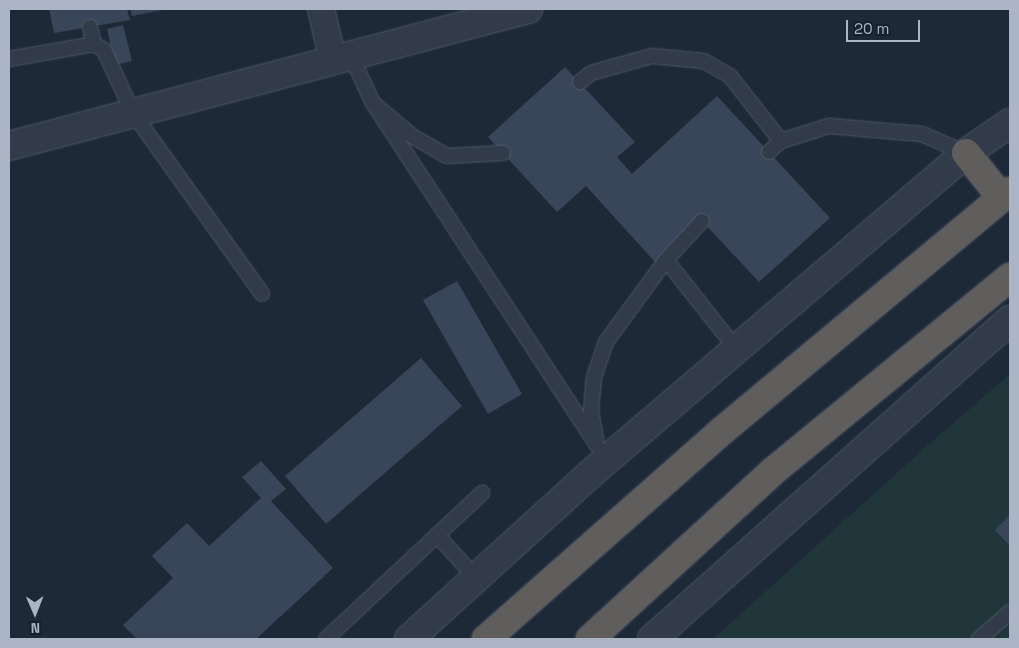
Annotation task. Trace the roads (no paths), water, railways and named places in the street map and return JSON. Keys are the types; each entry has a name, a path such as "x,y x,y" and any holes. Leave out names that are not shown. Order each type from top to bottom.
{"highway":[{"path":"486,639 723,430 1006,194 966,153"},
{"path":"590,639 772,472 1010,277"}],"street":[{"path":"321,9 342,58"},
{"path":"9,146 528,9"},
{"path":"409,639 588,475 966,153 1010,123"},
{"path":"652,639 1007,325"}],"lane":[{"path":"90,27 94,44"},
{"path":"9,59 94,44 104,50 133,113 262,294"},
{"path":"580,82 592,73 652,56 704,61 730,76 781,142"},
{"path":"342,58 597,445"},
{"path":"373,103 412,136 447,156 503,153"},
{"path":"769,152 781,142 829,126 922,134 966,153"},
{"path":"588,475 597,445 591,411 594,377 606,342 666,260 702,221"},
{"path":"666,260 736,350"},
{"path":"326,639 482,493"},
{"path":"437,535 476,578"},
{"path":"979,639 1010,612"}]}
